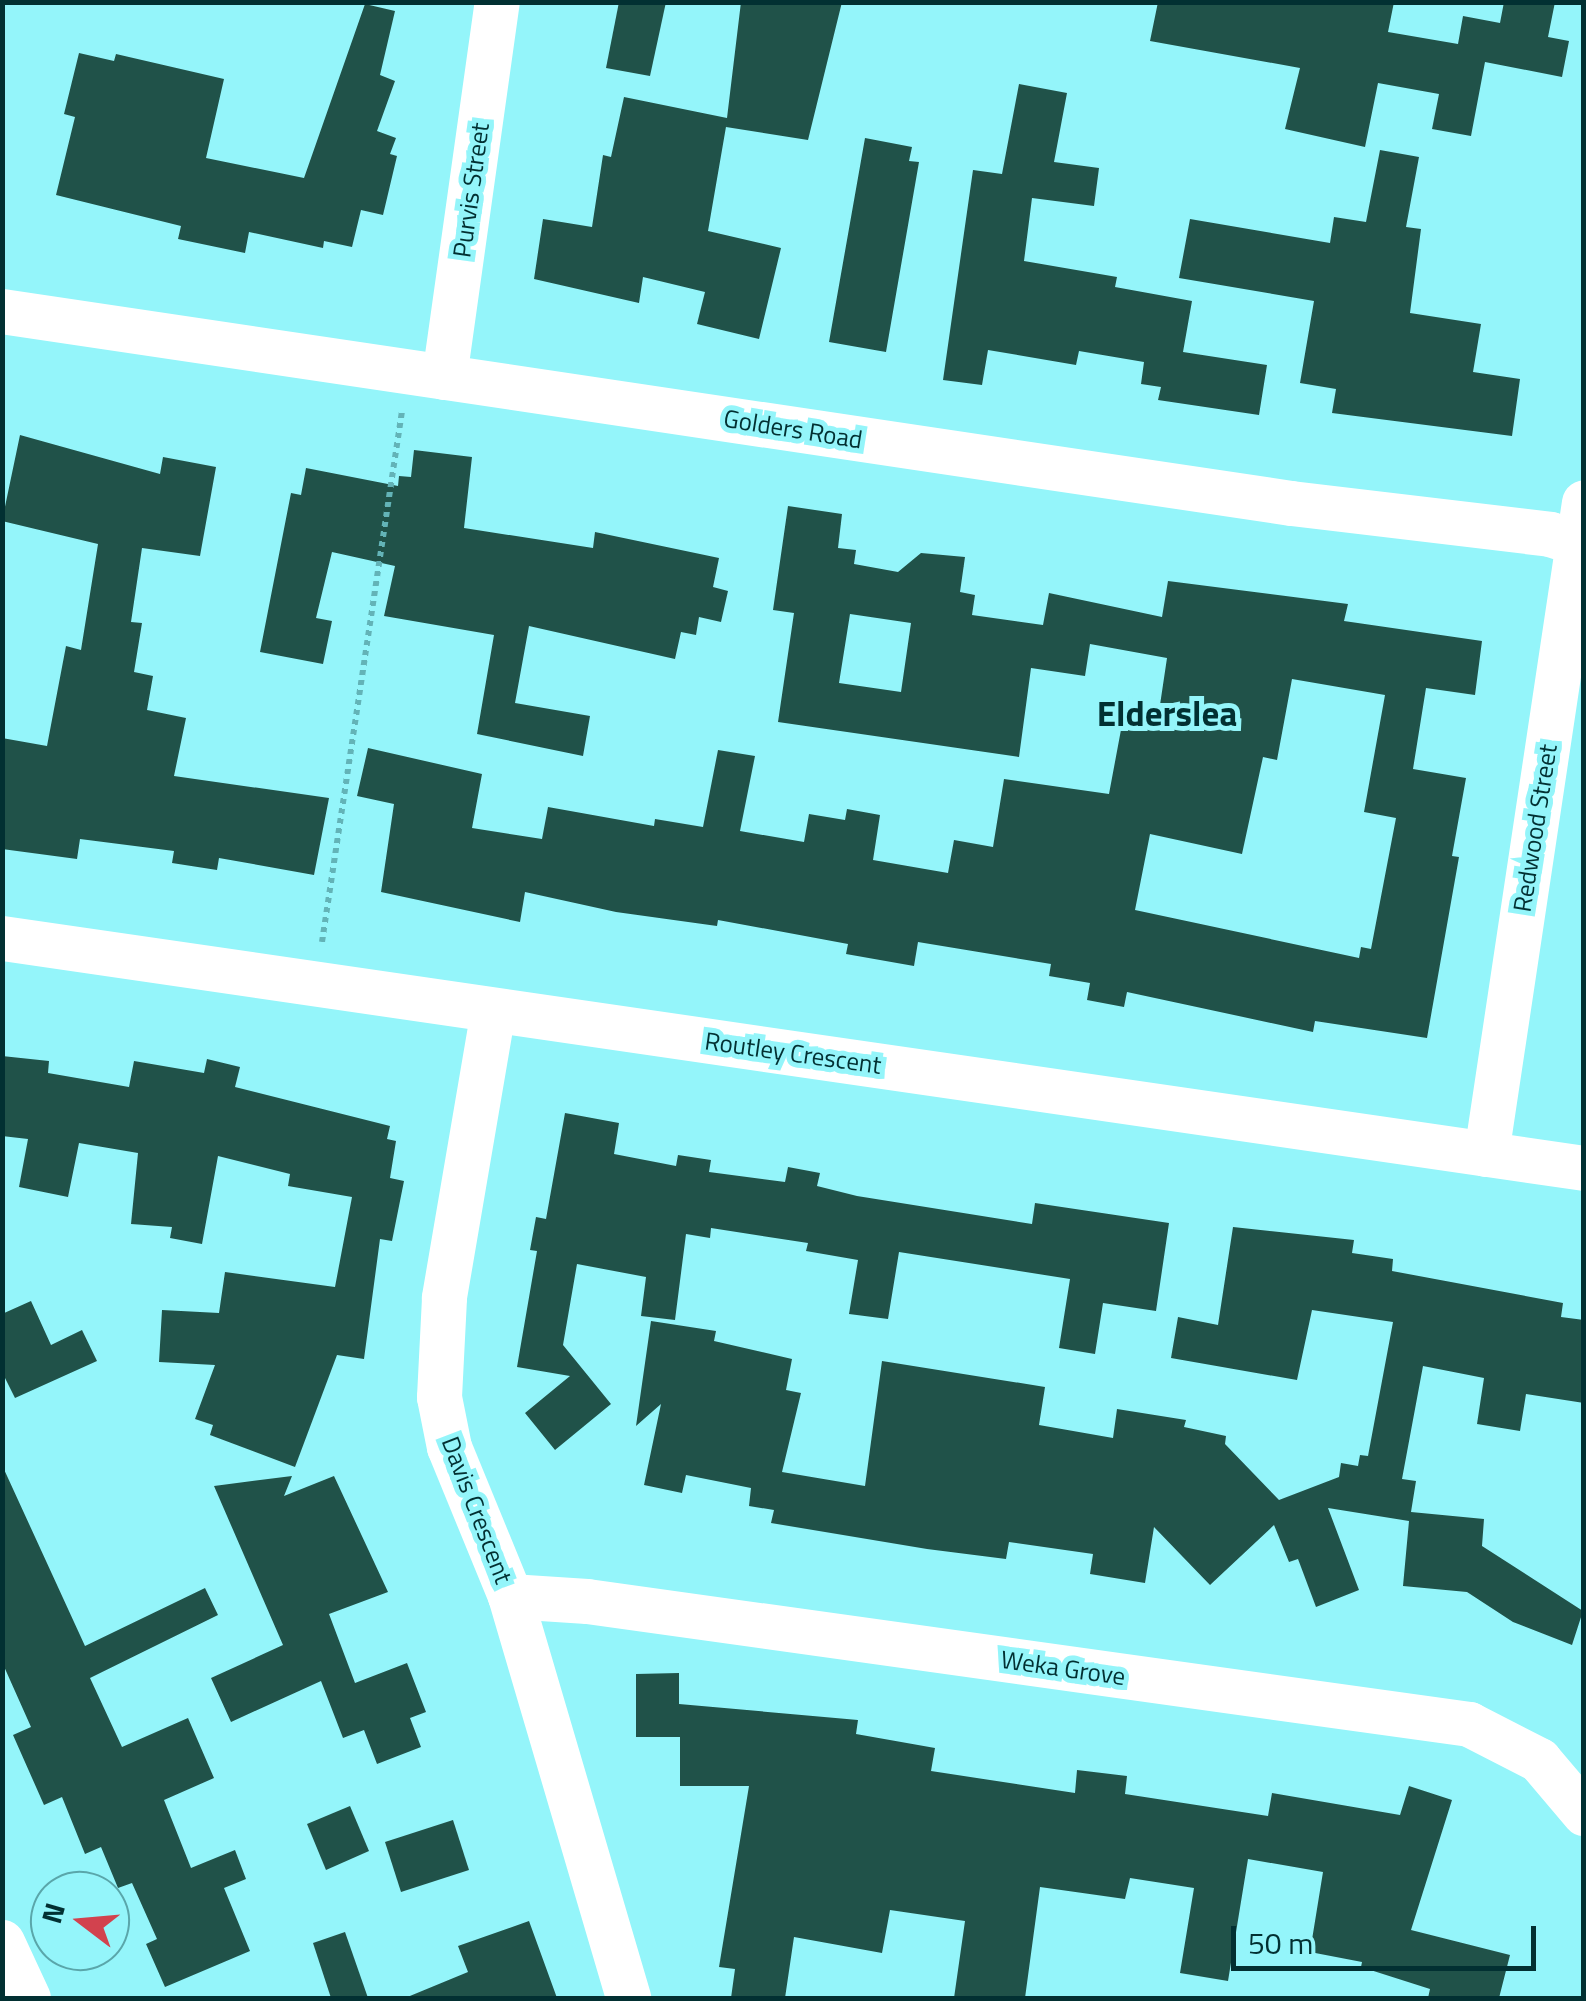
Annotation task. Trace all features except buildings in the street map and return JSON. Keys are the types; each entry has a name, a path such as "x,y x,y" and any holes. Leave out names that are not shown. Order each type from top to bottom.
{"street":[{"name":"Purvis Street","path":"426,374 498,2"},
{"name":"Golders Road","path":"2,312 426,374 1582,530"},
{"name":"Redwood Street","path":"1486,1154 1582,530"},
{"name":"Routley Crescent","path":"2,938 1584,1168"},
{"name":"Davis Crescent","path":"492,1010 444,1298 438,1382 448,1446 510,1596 628,1998"},
{"name":"Weka Grove","path":"510,1596 587,1601 1469,1724 1539,1760 1584,1813"},
{"path":"2,1942 28,1998"}],"path":[{"path":"316,983 426,374"}],"district":[{"name":"Elderslea","path":"1167,713"}]}
